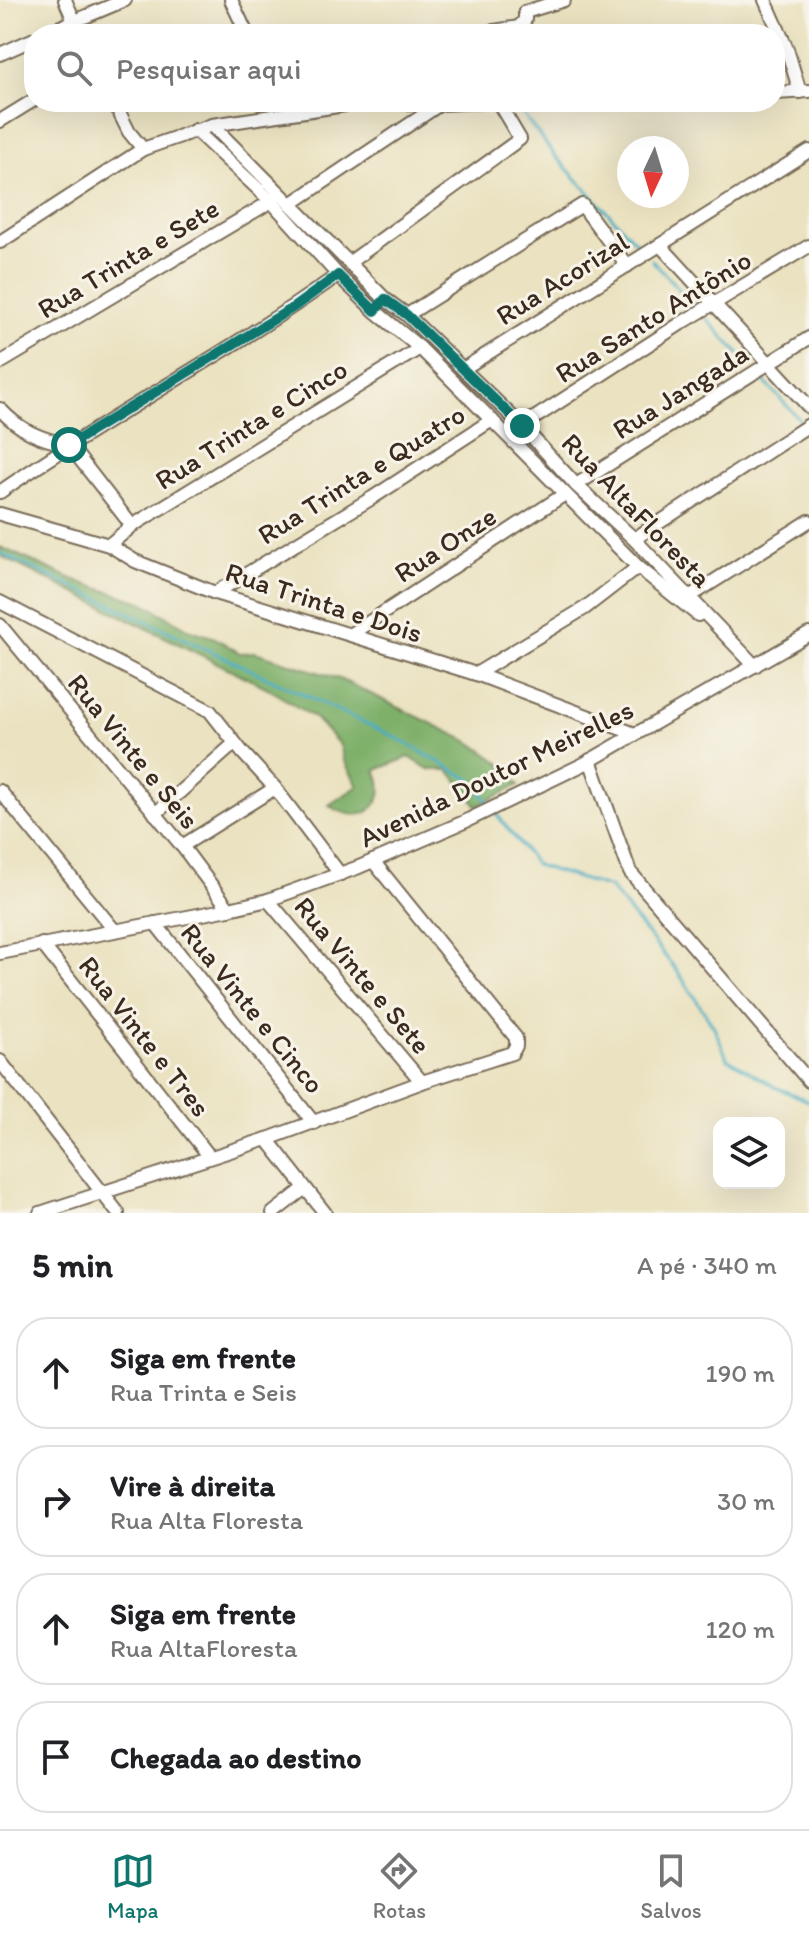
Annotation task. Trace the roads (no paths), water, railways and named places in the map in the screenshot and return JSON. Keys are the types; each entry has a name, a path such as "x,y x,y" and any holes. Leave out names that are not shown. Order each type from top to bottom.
{"street":[{"path":"65,0 75,24"},
{"path":"84,0 90,14"},
{"path":"67,24 125,0"},
{"path":"231,0 242,24"},
{"path":"523,6 564,0"},
{"path":"765,0 776,24"},
{"path":"0,54 24,43"},
{"path":"785,45 805,92 785,93"},
{"path":"0,121 24,106"},
{"path":"119,112 129,132 143,149"},
{"path":"0,242 143,149 212,125 298,112"},
{"name":"Rua Trinta e Sete","path":"0,363 427,112"},
{"path":"350,262 520,139 504,112"},
{"name":"Rua AltaFloresta","path":"212,125 281,200 522,426 717,627"},
{"path":"195,130 281,200 338,275 420,348 638,567 694,613 717,627 755,666"},
{"name":"Rua Acorizal","path":"463,369 809,151"},
{"path":"407,315 582,205 627,266"},
{"path":"660,245 809,407"},
{"name":"Rua Santo Antônio","path":"522,426 809,246"},
{"path":"0,492 69,445 294,307 338,275"},
{"path":"375,311 385,299"},
{"name":"Rua Jangada","path":"576,485 809,338"},
{"name":"Rua Trinta e Cinco","path":"109,545 132,526 420,348"},
{"path":"0,409 15,427 69,445 132,526"},
{"name":"Rua Trinta e Quatro","path":"215,593 372,498 492,420"},
{"path":"634,539 809,425"},
{"name":"Rua Onze","path":"351,634 565,494"},
{"name":"Rua Trinta e Dois","path":"0,514 109,545 135,561 215,593 476,674 635,734"},
{"path":"689,597 809,521"},
{"path":"476,674 585,608 638,567"},
{"path":"0,602 210,711 275,788 340,874"},
{"name":"Rua Vinte e Seis","path":"0,625 182,846 229,909"},
{"name":"Avenida Doutor Meirelles","path":"0,953 268,900 373,861 486,812 590,760 809,634"},
{"path":"155,814 235,743"},
{"path":"590,760 630,872 809,1081"},
{"path":"182,846 275,788"},
{"path":"0,791 115,931"},
{"path":"40,1213 267,1139 422,1082 512,1053 516,1038 373,861"},
{"name":"Rua Vinte e Sete","path":"268,900 422,1082"},
{"name":"Rua Vinte e Cinco","path":"155,923 314,1123"},
{"name":"Rua Vinte e Tres","path":"42,944 210,1157"},
{"path":"0,1061 118,1213"},
{"path":"267,1139 325,1213"},
{"path":"273,1213 305,1188"}],"waterway":[{"path":"521,112 556,157 640,247"},
{"path":"652,260 694,306"},
{"path":"707,319 749,365"},
{"path":"761,378 800,420"},
{"path":"0,553 393,736 473,781 491,806"},
{"path":"495,812 536,865 610,888 678,972 714,1027 727,1058 775,1087 809,1101"}]}
